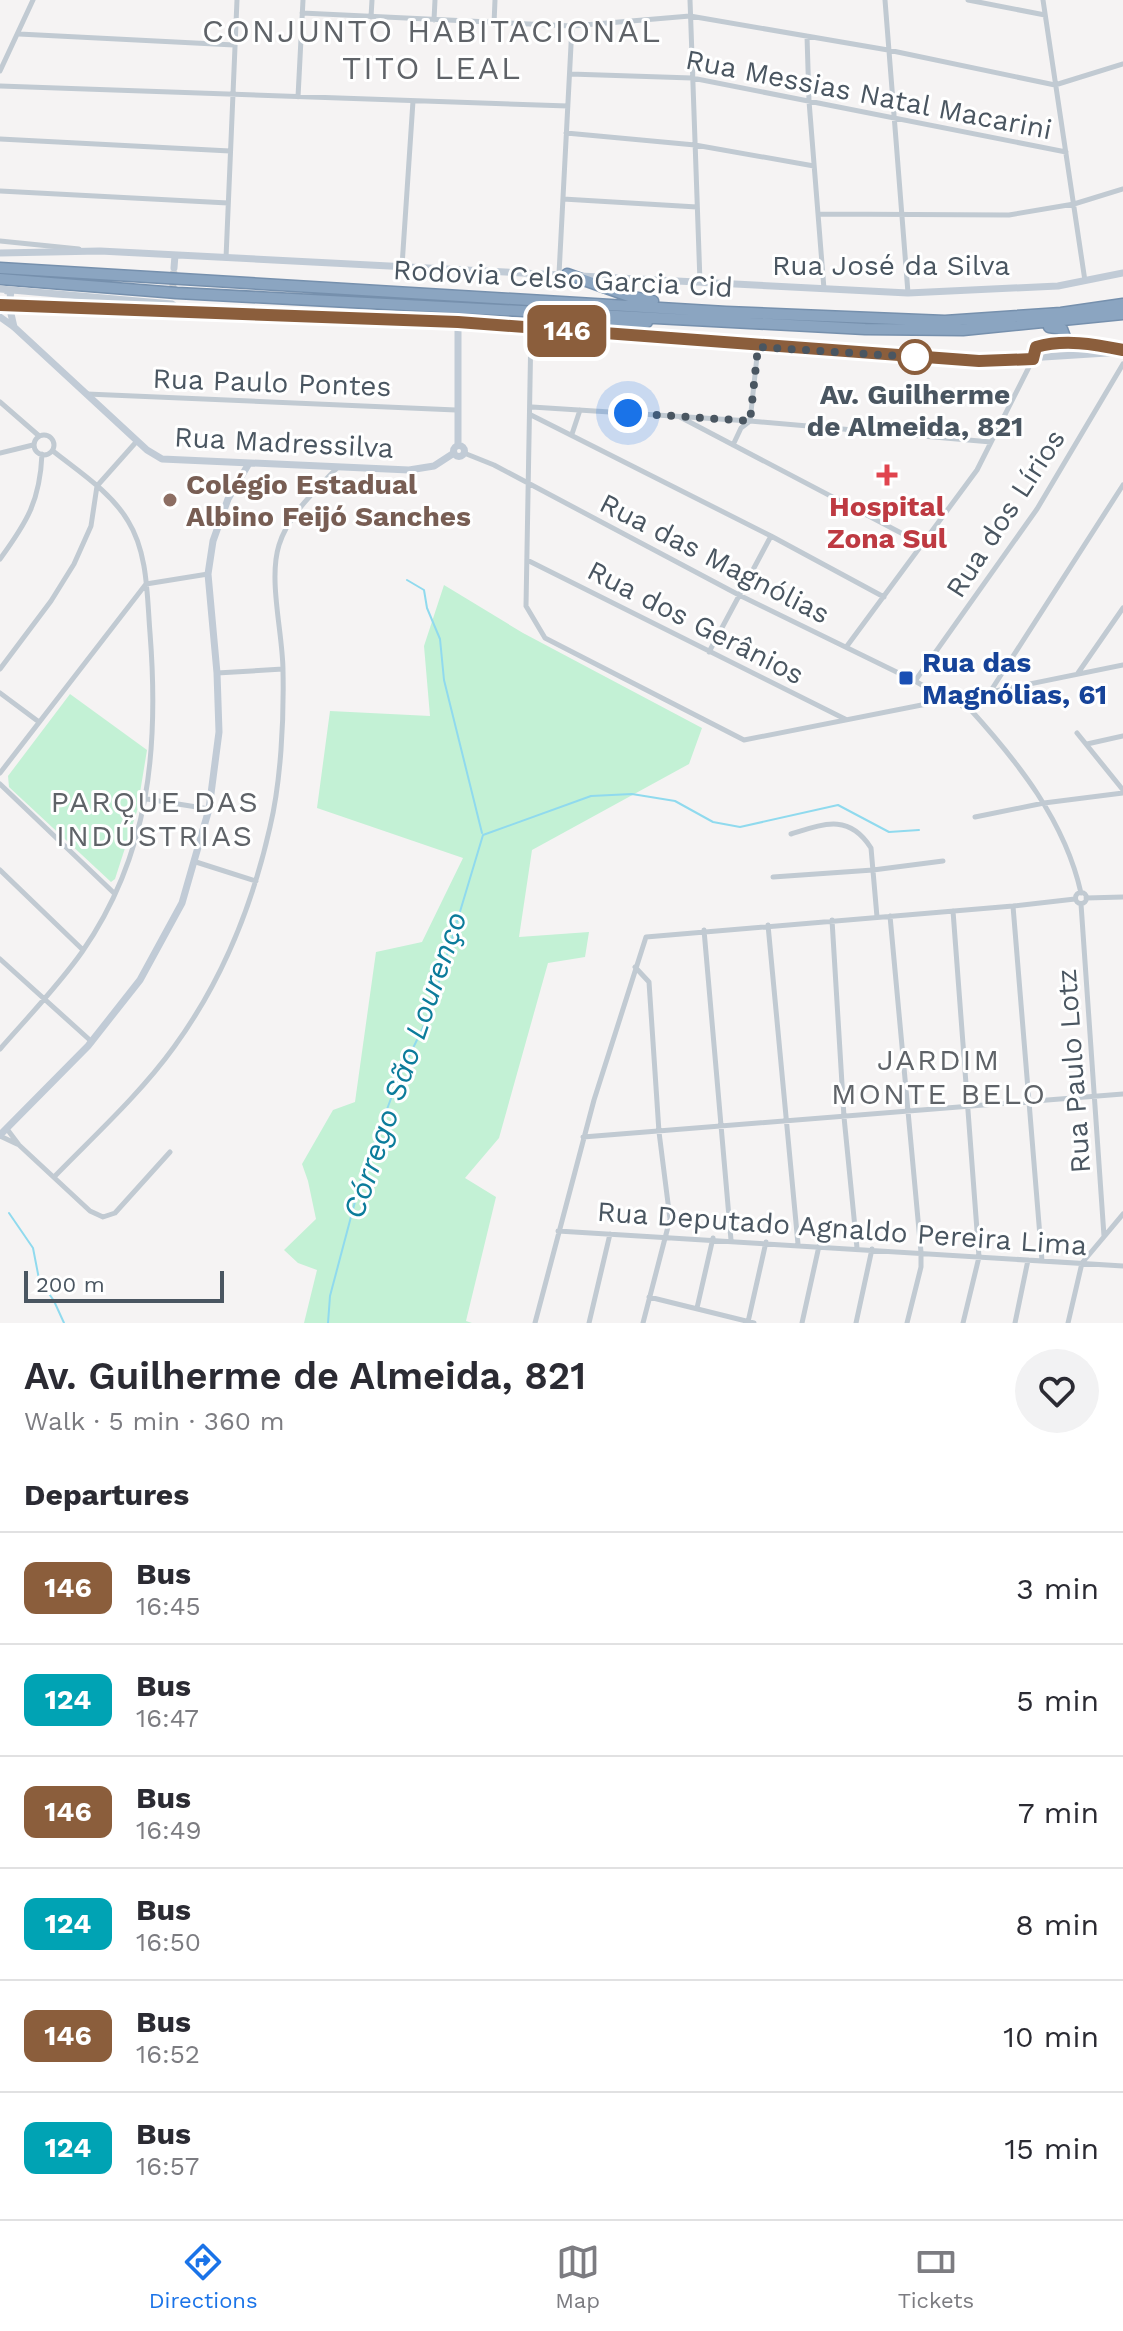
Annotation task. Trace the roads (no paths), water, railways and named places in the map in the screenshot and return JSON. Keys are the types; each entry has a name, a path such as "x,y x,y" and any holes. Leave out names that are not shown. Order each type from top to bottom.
{"highway":[{"name":"Rodovia Celso Garcia Cid","path":"0,268 726,312 945,321 1061,313 1123,304"},
{"path":"563,274 629,296 726,312"},
{"name":"Rodovia Celso Garcia Cid","path":"0,279 177,293 865,329 963,330 1123,314"},
{"path":"565,331 645,323 695,324 711,321"},
{"path":"963,330 997,332 1057,326 1064,333 1063,343"}],"street":[{"path":"0,71 33,0"},
{"path":"226,258 237,0"},
{"path":"298,97 303,0"},
{"path":"371,17 372,0"},
{"path":"434,20 435,0"},
{"path":"494,24 495,0"},
{"path":"690,0 700,282"},
{"path":"885,0 908,293"},
{"path":"968,0 1045,15"},
{"path":"1043,0 1085,281"},
{"path":"302,13 572,26 690,16 888,50 1055,85 1123,64"},
{"path":"563,274 563,199 572,26"},
{"path":"19,34 234,45"},
{"path":"807,36 824,290"},
{"name":"Rua Messias Natal Macarini","path":"570,74 692,78 1066,152"},
{"path":"0,86 568,106"},
{"path":"402,266 413,101"},
{"path":"566,133 695,145 814,166"},
{"path":"0,139 230,151"},
{"path":"818,214 1009,215 1074,204 1123,189"},
{"path":"0,191 228,203"},
{"path":"563,199 697,207"},
{"path":"0,241 96,251"},
{"name":"Rua José da Silva","path":"0,253 96,251 908,293 1058,286 1123,273"},
{"path":"174,268 175,255"},
{"path":"0,291 172,304 182,311 458,322 758,347 979,361 1123,351"},
{"path":"11,291 5,305 14,327"},
{"path":"5,305 172,304"},
{"name":"Rua Madressilva","path":"0,317 151,454 167,461 409,470 434,466 456,449"},
{"path":"458,322 456,449 463,447 464,453"},
{"path":"531,328 532,411 526,606 545,638 744,740 947,700 961,701"},
{"path":"847,646 977,470 1033,359 1036,347 1063,343 1092,344 1123,351"},
{"path":"733,445 741,428 750,421 758,347"},
{"name":"Rua dos Lírios","path":"915,681 1037,509 1123,364"},
{"name":"Rua Paulo Pontes","path":"86,394 456,410"},
{"path":"0,402 39,436 52,442 53,451 97,486 128,520 141,553 146,584 154,699 147,799 115,894 83,950 1,1045"},
{"path":"532,411 580,410 677,416 991,442"},
{"path":"572,434 580,410"},
{"path":"532,411 884,597"},
{"path":"677,416 924,545"},
{"path":"33,445 34,439 39,436"},
{"path":"0,669 51,601 74,564 91,526 97,486 137,441"},
{"path":"0,453 33,445"},
{"path":"33,445 42,454 48,455 53,451"},
{"name":"Rua das Magnólias","path":"464,453 494,465 739,595 847,646 947,700"},
{"path":"0,559 34,506 41,477 42,454"},
{"path":"19,1145 0,1136 92,1042 140,980 182,903 196,862 209,809 219,732 208,574 216,528 228,499 248,465"},
{"path":"55,1176 173,1050 211,992 243,921 273,810 283,725 283,669 276,577 278,546 291,521 337,468"},
{"path":"990,692 1123,485"},
{"path":"709,652 771,536"},
{"name":"Rua dos Gerânios","path":"527,560 847,720"},
{"path":"0,773 146,584 208,574"},
{"path":"1077,674 1123,608"},
{"path":"961,701 964,696 1123,665"},
{"path":"217,673 283,669"},
{"path":"0,693 39,722"},
{"path":"969,708 974,701 971,696"},
{"path":"961,701 963,707 969,708 998,740 1044,803 1073,860 1084,895 1081,904 1075,899"},
{"path":"975,817 1123,792 1077,733"},
{"path":"1087,744 1123,736"},
{"path":"0,784 115,894"},
{"path":"147,799 209,809"},
{"path":"791,834 829,823 844,825 865,839 871,848 877,917"},
{"path":"773,877 873,870 943,861"},
{"path":"196,862 256,881"},
{"path":"0,870 83,950"},
{"path":"535,1323 583,1137 646,937 1013,906 1075,899 1084,895 1123,897"},
{"name":"Rua Paulo Lotz","path":"1081,904 1104,1236"},
{"path":"1013,906 1042,1261"},
{"path":"953,911 979,1257 963,1323"},
{"path":"890,916 921,1252 921,1267 907,1323"},
{"path":"832,920 844,1117 857,1248"},
{"path":"768,925 798,1244"},
{"path":"704,930 731,1240"},
{"path":"0,959 92,1042"},
{"path":"635,967 649,982 659,1132 670,1219 643,1323"},
{"path":"583,1137 1123,1094"},
{"path":"0,1122 19,1145 90,1211 103,1217 115,1213 170,1152"},
{"path":"1068,1323 1082,1263 1123,1214"},
{"name":"Rua Deputado Agnaldo Pereira Lima","path":"558,1231 713,1238 1123,1266"},
{"path":"589,1323 610,1234"},
{"path":"697,1308 713,1238"},
{"path":"649,1297 750,1323 766,1242"},
{"path":"802,1323 819,1246"},
{"path":"856,1323 872,1249"},
{"path":"1015,1323 1028,1260"}],"waterway":[{"path":"407,580 424,590 427,608 440,639 444,680 482,833"},
{"name":"Córrego São Lourenço","path":"328,1323 330,1296 361,1179 399,1077 429,1015 483,835 591,796 632,794 675,801 713,822 740,827 838,805 889,832 919,830"},
{"path":"9,1213 33,1248 39,1279 64,1323"}],"tunnel":[{"path":"172,299 174,268"}],"place":[{"name":"Av. Guilherme de Almeida, 821","path":"915,357"},
{"name":"Hospital Zona Sul","path":"887,475"},
{"name":"Colégio Estadual Albino Feijó Sanches","path":"170,500"},
{"name":"Rua das Magnólias, 61","path":"906,678"}],"district":[{"name":"CONJUNTO HABITACIONAL TITO LEAL","path":"432,50"},
{"name":"PARQUE DAS INDÚSTRIAS","path":"155,819"},
{"name":"JARDIM MONTE BELO","path":"939,1077"}]}
